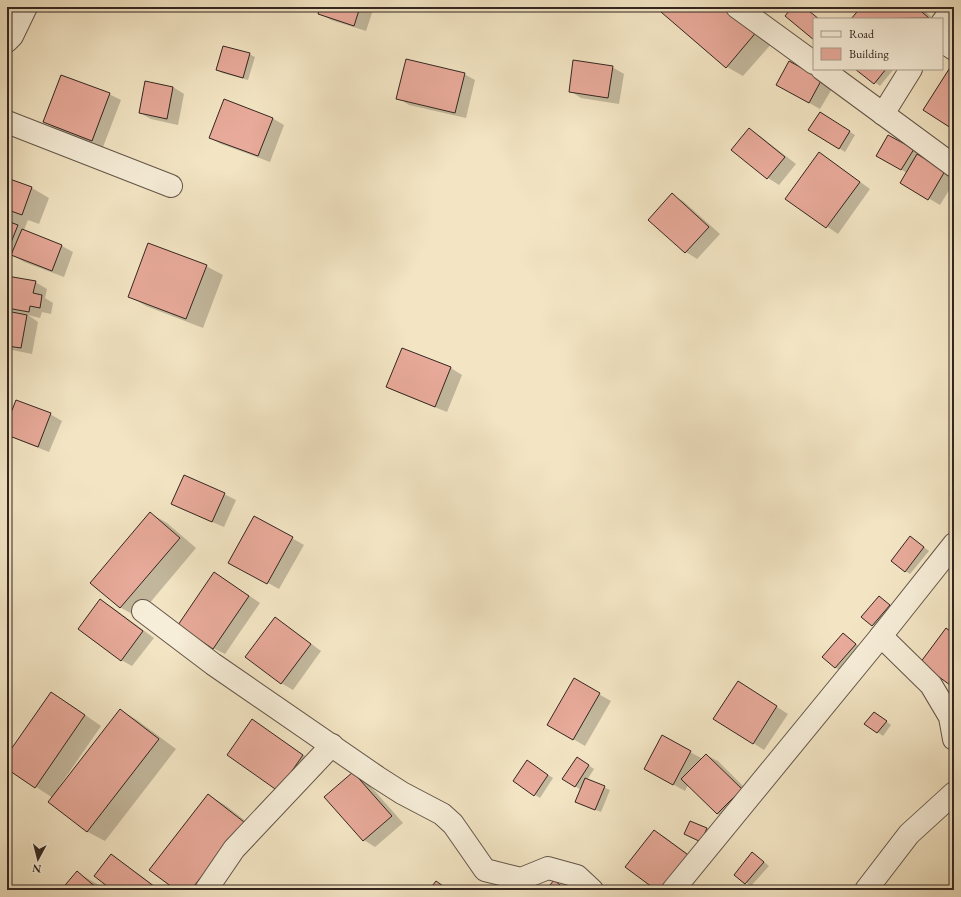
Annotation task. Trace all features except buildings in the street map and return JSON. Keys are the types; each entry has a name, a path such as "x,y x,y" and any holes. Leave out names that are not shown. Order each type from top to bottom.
{"street":[{"path":"7,41 12,36 26,7"},
{"path":"737,7 813,62"},
{"path":"943,22 954,7"},
{"path":"943,42 954,50"},
{"path":"823,70 954,166"},
{"path":"883,114 910,70"},
{"path":"7,122 171,186"},
{"path":"673,890 881,636 954,544"},
{"path":"143,611 213,664 402,793 442,814 453,824 485,870 521,879 548,868 577,876 592,890"},
{"path":"881,636 931,685 950,717 954,739"},
{"path":"206,890 234,849 332,745"},
{"path":"866,890 909,834 954,793"}]}
